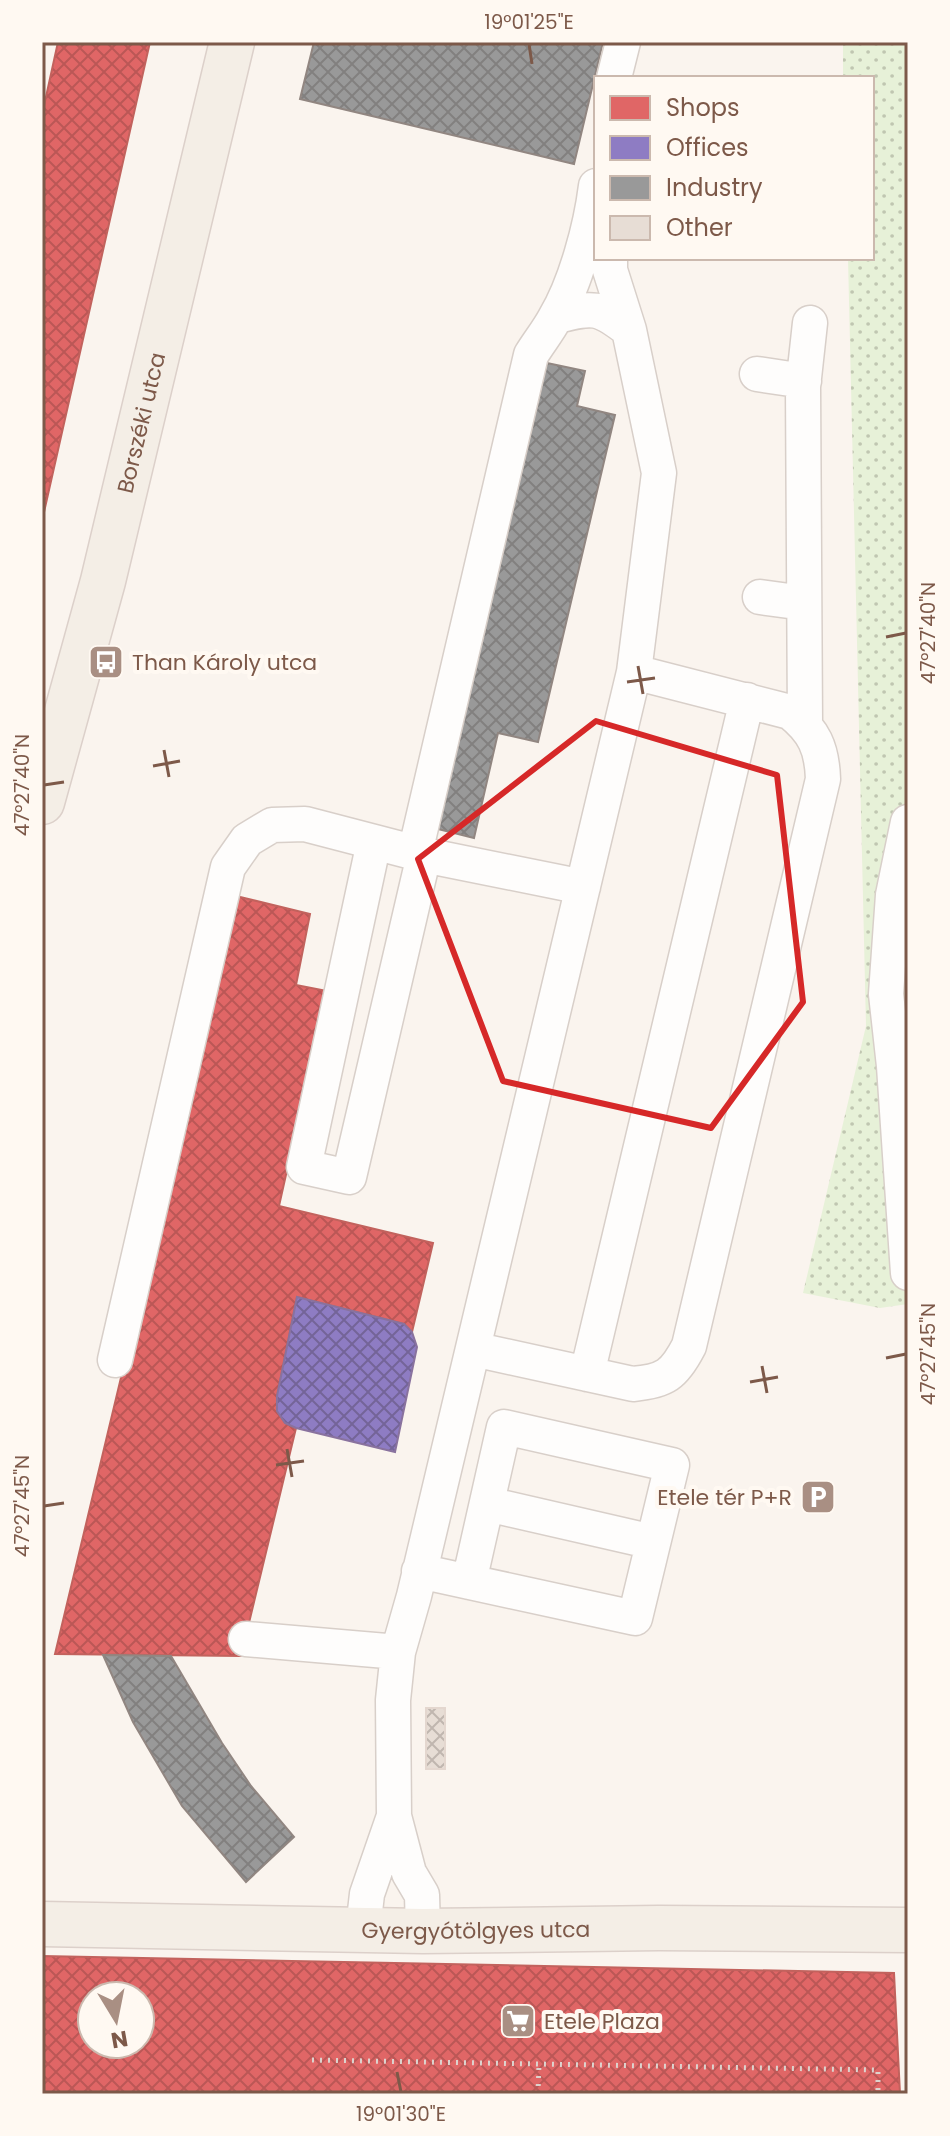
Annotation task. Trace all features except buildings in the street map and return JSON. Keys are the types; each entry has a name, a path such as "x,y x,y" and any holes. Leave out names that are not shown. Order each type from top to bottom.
{"main road":[{"name":"Borszéki utca","path":"44,787 103,581 232,42"},
{"name":"Gyergyótölgyes utca","path":"42,1924 423,1931 659,1928 908,1930"}],"street":[{"path":"614,76 623,42"},
{"path":"374,842 304,1167 349,1177 531,355 557,316 594,201"},
{"path":"423,1931 422,1895 409,1873 394,1816 393,1700 398,1652 634,672 659,473 629,330 610,270 610,260"},
{"path":"557,316 588,309 603,311 629,330"},
{"path":"805,724 804,381 810,323"},
{"path":"757,374 804,381"},
{"path":"760,597 804,603"},
{"path":"473,1349 633,1384 658,1382 678,1367 689,1346 823,779 822,761 816,740 805,724 790,712 634,672"},
{"path":"587,1374 747,700"},
{"path":"908,822 893,895 886,994 908,1273"},
{"path":"115,1360 228,867 247,840 272,825 305,824 420,854 583,887"},
{"path":"419,1571 469,1582 635,1618 672,1465 504,1427 469,1582"},
{"path":"487,1504 653,1542"},
{"path":"246,1639 398,1652"},
{"path":"363,1929 367,1894 394,1816"}],"path":[{"path":"312,2060 878,2070 878,2094"},
{"path":"538,2094 539,2064"}],"highlighted area":[{"path":"596,721 777,775 803,1002 711,1128 503,1081 418,859"}],"green space":[{"path":"843,42 908,42 908,1304 880,1308 803,1293 866,1026 848,260 874,260 874,76 843,76"}],"place":[{"name":"Than Károly utca","path":"106,662"},
{"name":"Etele tér P+R","path":"818,1497"},
{"name":"Etele Plaza","path":"518,2021"}]}
